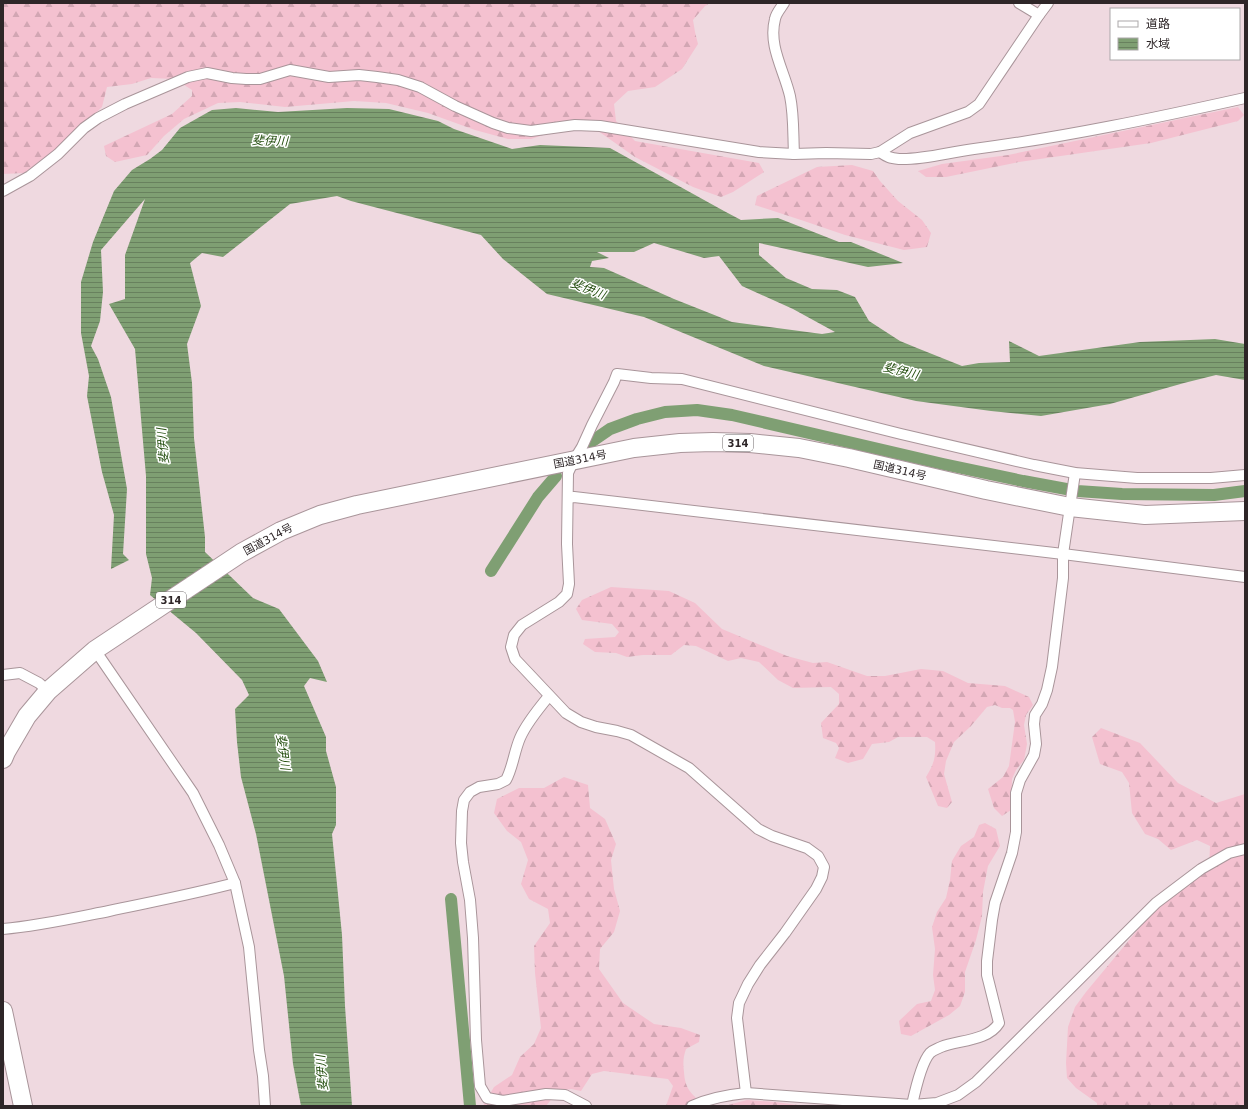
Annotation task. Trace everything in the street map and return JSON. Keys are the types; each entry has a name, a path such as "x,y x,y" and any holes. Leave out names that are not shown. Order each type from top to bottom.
{"highway":[{"name":"国道314号","path":"3,759 27,716 48,691 98,649 241,553 281,531 320,515 357,505 634,448 680,443 713,442 750,443 799,448 849,458 986,490 1070,507 1145,515 1245,511"},
{"path":"3,1011 23,1106"}],"street":[{"path":"784,3 775,18 773,36 777,59 790,96 794,154"},
{"path":"1019,3 1038,15"},
{"path":"3,191 30,176 58,154 84,128 98,118 188,77 207,73 246,80 260,79 290,70 329,77 359,76 398,80 420,87 455,106 493,123 508,128 531,131 576,125 600,126 759,152 794,154 871,154 880,152 910,133 968,112 979,104 1038,15 1048,3"},
{"path":"880,152 888,158 900,159 929,156 1116,126 1245,98"},
{"path":"746,1093 737,1018 739,1003 748,984 760,965 816,889 822,877 824,867 818,856 806,848 772,836 758,829 689,768 630,735 581,722 566,713 515,659 512,647 514,635 522,625 559,602 566,594 569,584 567,544 568,473 617,374 651,378 682,379 958,448 1075,473 1137,478 1211,478 1245,475"},
{"path":"912,1105 926,1059 932,1051 944,1046 984,1035 995,1029 999,1023 987,975 987,960 992,920 995,903 1012,853 1016,832 1016,792 1020,780 1030,765 1034,755 1036,744 1034,724 1035,715 1042,704 1047,690 1052,667 1063,578 1063,554 1075,473"},
{"path":"568,498 574,497 1063,554 1245,577"},
{"path":"98,649 193,793 219,845 235,883 249,947 265,1106"},
{"path":"3,675 20,673 39,683 48,691"},
{"path":"549,696 522,734 506,780 498,784 479,787 470,792 464,800 462,811 461,843 470,900 480,1086 487,1098 503,1102 546,1094 565,1095 586,1106"},
{"path":"692,1106 709,1099 746,1093 912,1105 937,1103 958,1095 976,1082 1156,903 1200,869 1229,852 1245,848"},
{"path":"3,928 19,927 67,919 235,883"}],"green space":[{"path":"3,3 710,3 705,6 693,20 698,44 682,69 655,87 628,91 614,104 616,121 635,141 759,163 764,172 733,192 721,197 693,187 635,157 584,121 559,121 543,135 531,139 508,139 475,130 428,113 386,103 354,101 285,107 240,102 218,103 184,119 164,136 147,155 115,162 106,156 104,146 172,114 192,96 192,90 175,79 151,78 132,84 107,87 102,107 48,158 24,173 3,174"},
{"path":"1238,107 1244,115 1238,121 1151,143 1019,162 946,177 926,177 918,171 942,164 1008,155"},
{"path":"852,165 873,171 898,201 922,220 931,233 927,247 904,250 845,235 755,205 757,196 817,167"},
{"path":"611,587 669,591 695,603 722,629 787,656 813,663 827,662 867,676 885,676 921,669 943,671 968,683 1005,686 1029,697 1033,705 1026,715 1024,725 1027,744 1024,760 1016,770 1012,779 1011,810 1002,816 994,808 988,789 1003,777 1009,766 1015,722 1013,710 1010,708 1002,708 995,705 987,707 971,726 954,742 946,761 944,774 952,802 947,808 938,806 926,777 933,764 935,752 935,742 927,737 898,737 889,742 872,744 863,759 848,763 835,758 839,748 836,743 823,738 821,723 839,704 839,694 831,687 793,688 778,680 759,662 741,658 728,661 696,646 684,645 671,655 643,655 627,657 616,653 595,652 583,644 585,639 615,637 619,632 612,624 582,620 576,609 582,600"},
{"path":"1101,728 1140,743 1178,783 1216,803 1245,794 1245,1106 1097,1106 1097,1103 1076,1088 1067,1078 1066,1063 1068,1027 1075,1007 1145,921 1172,896 1209,868 1210,846 1197,840 1171,850 1158,839 1145,834 1132,813 1129,783 1122,772 1100,764 1092,737"},
{"path":"564,777 588,785 590,808 605,819 616,844 611,860 614,889 620,911 614,932 600,949 599,969 623,1003 654,1024 681,1028 700,1035 699,1042 686,1049 683,1063 688,1088 705,1106 666,1106 673,1086 668,1079 604,1071 592,1074 581,1091 571,1089 558,1091 546,1106 483,1106 494,1087 512,1075 520,1057 534,1044 541,1028 535,973 534,946 550,923 548,909 529,899 521,884 528,860 521,842 507,831 494,813 497,799 519,788 544,788"},
{"path":"985,823 996,829 1000,846 988,866 983,892 982,916 976,940 965,972 965,992 960,1006 949,1015 911,1036 901,1034 899,1021 917,1004 931,1001 935,990 933,975 935,949 932,927 937,912 946,898 952,861 961,846 974,837 979,825"},
{"path":"747,1100 776,1102 805,1106 724,1106"}],"water":[{"name":"斐伊川","path":"236,108 278,112 347,108 389,109 438,121 454,129 512,149 540,145 610,148 741,220 778,218 839,242 851,242 903,263 868,267 759,243 759,255 786,278 812,289 837,290 855,297 869,321 900,341 962,366 979,363 1010,362 1009,341 1039,356 1140,342 1215,339 1245,344 1245,380 1216,375 1110,404 1041,416 916,401 764,366 644,317 547,294 503,259 481,235 337,196 290,204 223,257 202,253 190,263 201,306 187,344 192,383 194,438 205,537 205,552 253,598 279,609 318,661 327,682 310,678 304,686 326,737 326,751 336,787 336,825 332,834 342,935 352,1106 301,1106 293,1064 284,976 256,834 241,777 235,709 249,695 242,680 196,633 150,595 152,578 146,554 146,476 135,349 109,304 125,299 125,255 145,199 101,250 103,292 100,321 91,346 98,359 111,397 127,489 123,554 129,560 111,569 114,515 102,472 87,396 89,376 81,333 81,282 93,242 114,191 132,170 162,150 180,128 212,110","holes":["654,243 704,258 719,256 742,286 793,309 835,332 822,334 732,322 674,299 604,268 590,267 592,261 609,258 597,252 634,252"]}],"waterway":[{"path":"591,442 610,429 637,419 665,412 697,410 732,415 943,464 1077,491 1122,494 1214,495 1245,491"},
{"path":"491,571 538,497 556,476"},
{"path":"451,899 470,1106"}]}
